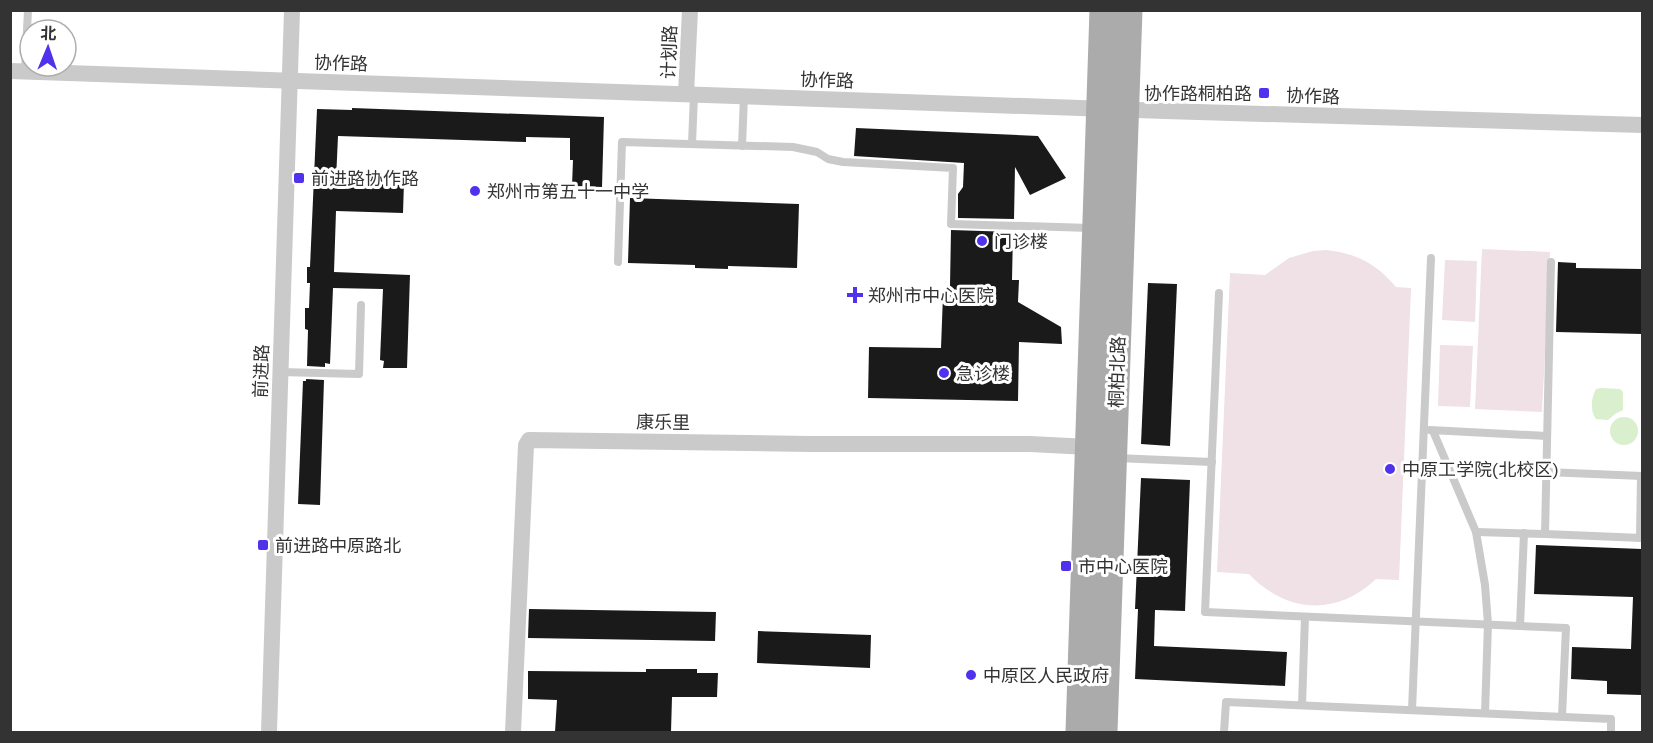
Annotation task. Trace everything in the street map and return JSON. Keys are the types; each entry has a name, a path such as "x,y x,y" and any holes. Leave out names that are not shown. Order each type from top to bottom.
{"main road":[{"name":"桐柏北路","path":"1103,10 1113,109 1114,458 1104,732"},
{"name":"桐柏北路","path":"1079,732 1096,228 1129,10"}],"street":[{"name":"前进路","path":"269,732 292,10"},
{"name":"计划路","path":"690,10 690,94"},
{"name":"协作路","path":"78,73 1642,125"},
{"name":"康乐里","path":"513,732 526,445 529,440 1030,444 1089,447"}],"lane":[{"path":"690,94 692,144"},
{"path":"742,146 744,96"},
{"path":"618,262 622,142 793,147 817,152 828,159 843,162 953,168 951,224 1096,228"},
{"path":"1412,710 1428,430 1431,258"},
{"path":"1545,534 1551,262"},
{"path":"1219,293 1205,612 1566,628 1562,716"},
{"path":"280,372 359,374 361,304"},
{"path":"1428,430 1547,436"},
{"path":"1428,430 1476,532 1485,585 1488,624 1485,713"},
{"path":"1114,458 1212,462"},
{"path":"1476,532 1641,538 1642,476 1546,472"},
{"path":"1520,626 1524,533"},
{"path":"1302,705 1305,617"},
{"path":"1224,732 1226,702 1611,719 1611,732"}],"shaded area":[{"path":"1482,249 1550,252 1542,412 1475,409"},
{"path":"1326,250 1347,254 1365,261 1381,272 1396,287 1411,288 1399,580 1376,579 1361,591 1344,600 1311,605 1295,603 1279,597 1249,574 1217,572 1230,273 1265,275 1289,258"},
{"path":"1445,260 1477,261 1475,322 1442,320"},
{"path":"1440,345 1473,346 1470,407 1438,406"},
{"path":"1596,389 1620,389 1623,392 1623,410 1608,420 1596,419 1593,412 1594,393"},
{"path":"1624,417 1634,421 1638,431 1634,441 1624,445 1614,441 1610,431 1614,421"}],"building":[{"path":"352,108 604,117 602,187 572,186 573,160 570,160 570,138 526,137 526,142 338,136 336,180 372,181 372,174 388,174 388,182 404,182 403,213 336,211 334,272 410,275 407,368 383,368 384,361 380,360 383,289 333,288 330,364 325,363 325,367 307,366 308,330 305,329 305,308 309,308 310,283 307,283 307,267 310,267 317,109 352,110"},
{"path":"856,128 1038,136 1066,178 1030,195 1015,167 1014,219 958,218 958,194 963,187 964,163 854,156"},
{"path":"630,198 799,204 797,268 728,266 728,269 695,268 695,265 628,263"},
{"path":"951,230 1013,232 1012,280 1019,280 1018,302 1061,327 1062,344 1019,342 1018,401 868,398 869,347 941,348 943,295 950,286"},
{"path":"1558,262 1576,263 1576,268 1642,269 1642,334 1556,332"},
{"path":"1148,283 1177,284 1170,446 1141,444"},
{"path":"306,379 324,380 320,505 298,504 303,381"},
{"path":"1141,478 1190,480 1185,611 1155,610 1154,646 1287,652 1285,686 1135,679 1138,609 1135,609"},
{"path":"1536,545 1642,549 1642,695 1607,694 1607,681 1571,679 1572,647 1631,649 1633,597 1534,594"},
{"path":"529,609 716,612 715,641 528,638"},
{"path":"758,631 871,635 870,668 757,663"},
{"path":"646,669 697,669 697,673 718,673 717,697 672,697 671,732 555,732 557,700 528,699 528,671 646,672"}],"place":[{"name":"协作路桐柏路","path":"1264,93"},
{"name":"前进路协作路","path":"299,178"},
{"name":"郑州市第五十一中学","path":"475,191"},
{"name":"门诊楼","path":"982,241"},
{"name":"郑州市中心医院","path":"855,295"},
{"name":"急诊楼","path":"944,373"},
{"name":"中原工学院(北校区)","path":"1390,469"},
{"name":"前进路中原路北","path":"263,545"},
{"name":"市中心医院","path":"1066,566"},
{"name":"中原区人民政府","path":"971,675"}]}
